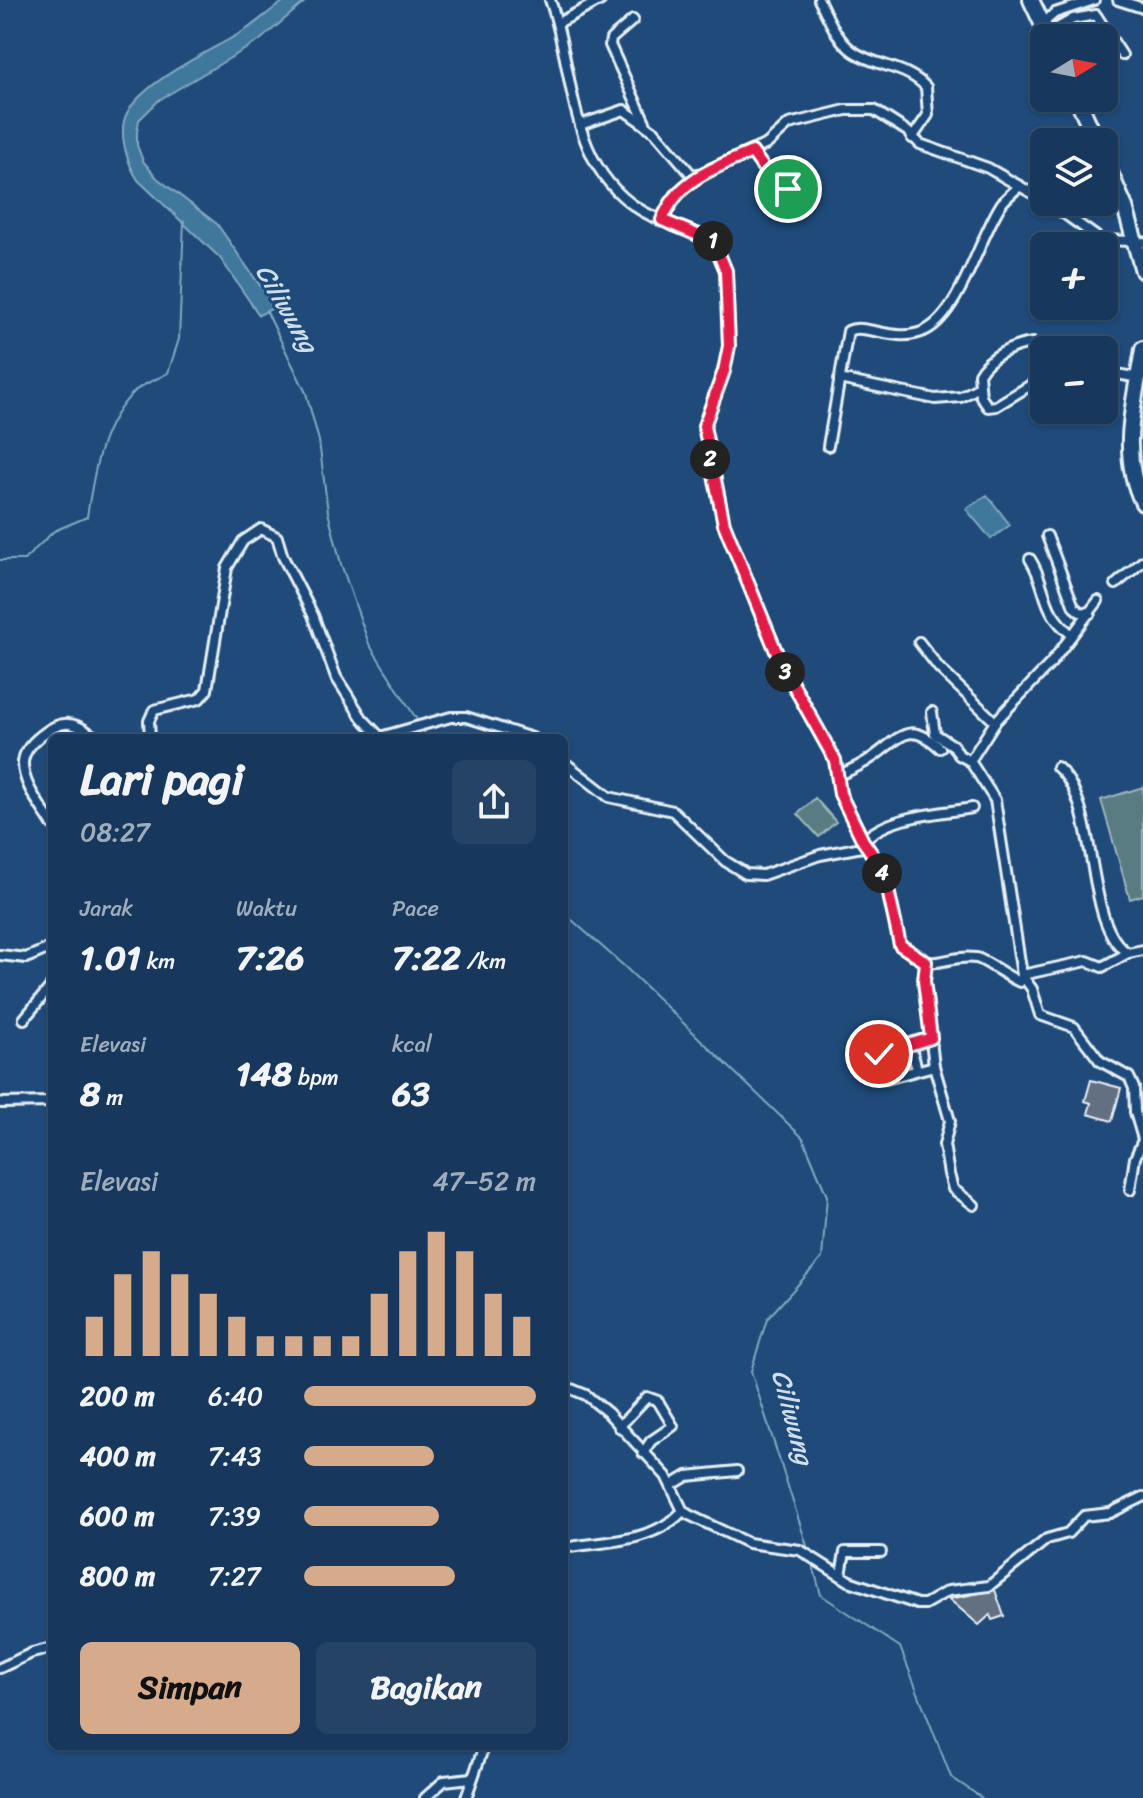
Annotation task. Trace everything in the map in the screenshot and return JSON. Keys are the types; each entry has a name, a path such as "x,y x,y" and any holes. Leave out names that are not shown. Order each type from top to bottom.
{"highway":[{"path":"1031,0 1042,24"},
{"path":"1118,191 1140,243 1143,271"},
{"path":"1142,498 1130,466 1128,445 1143,349"}],"street":[{"path":"550,0 588,155 600,172 637,208 708,237 721,256 726,271 729,346 724,371 704,426 717,496 732,545 775,650 825,738 839,775 840,794 888,890 900,945 926,962 978,958 1020,982 1022,975"},
{"path":"558,23 601,0"},
{"path":"819,0 842,39 853,51 903,71 926,87 928,115 912,138"},
{"path":"1052,24 1063,10 1094,0"},
{"path":"1118,0 1143,8"},
{"path":"1063,24 1096,15 1102,24"},
{"path":"633,20 611,39 610,45 647,126"},
{"path":"1118,49 1122,55"},
{"path":"580,125 624,110 647,126 689,174 702,173"},
{"path":"662,220 678,192 702,173 767,144 789,124 846,110 874,110 907,131 920,144 988,168 1030,192"},
{"path":"752,152 772,180 788,189"},
{"path":"828,446 850,329 903,336 933,325 969,269 1003,202 1020,186"},
{"path":"1067,216 1101,240 1140,243"},
{"path":"1030,342 990,359 979,374 979,387 984,404 992,407 1030,385"},
{"path":"1118,374 1139,378"},
{"path":"839,379 935,399 961,397 979,387"},
{"path":"150,734 149,721 154,710 199,699 207,690 229,561 247,536 261,529 270,531 280,541 283,557 313,615 336,677 355,708 377,734"},
{"path":"1047,536 1074,607 1080,612 1090,613"},
{"path":"1030,559 1039,574 1048,610 1072,635"},
{"path":"1116,584 1143,561"},
{"path":"970,761 995,722 1024,694 1098,601"},
{"path":"919,642 939,668 995,722"},
{"path":"932,712 935,734 970,761 995,800 1009,909 1022,975 1032,989 1040,1015 1074,1027 1100,1061 1129,1077 1134,1088 1135,1112 1143,1140 1135,1158 1130,1190"},
{"path":"398,734 438,721 466,717 519,734"},
{"path":"48,817 29,785 23,766 25,754 40,737 61,724 75,725 90,734"},
{"path":"839,775 910,732 923,735 940,748"},
{"path":"568,765 609,797 673,811 725,861 746,874 763,875 820,855 865,844 876,831 895,824 972,808"},
{"path":"1057,767 1076,791 1108,925 1118,945 1128,953"},
{"path":"0,955 26,958 48,949"},
{"path":"1022,975 1087,961 1102,967 1128,953 1143,950"},
{"path":"926,962 924,981 934,1066 950,1121 944,1145 953,1189 974,1205"},
{"path":"24,1019 48,990"},
{"path":"879,1054 931,1038"},
{"path":"910,1044 917,1069"},
{"path":"886,1079 934,1066"},
{"path":"1,1103 48,1102"},
{"path":"568,1388 591,1398 619,1427 672,1485 683,1511 748,1543 800,1550 869,1589 922,1605 948,1591 989,1586 1047,1539 1068,1533 1086,1515 1110,1513 1143,1497"},
{"path":"619,1427 647,1397 658,1401 673,1426 651,1441 643,1453"},
{"path":"672,1485 687,1476 737,1471"},
{"path":"568,1547 650,1533 671,1524 683,1511"},
{"path":"841,1575 845,1552 881,1552"},
{"path":"0,1668 48,1649"},
{"path":"466,1798 482,1750"},
{"path":"425,1798 444,1781 471,1778"}],"green space":[{"path":"1143,787 1143,895 1130,899 1101,800"},
{"path":"815,798 836,822 819,837 798,814"}],"water":[{"path":"286,0 307,0 259,41 159,100 139,120 137,132 137,145 143,161 157,178 217,224 275,307 259,315 220,258 138,180 126,152 123,128 131,107 159,81 247,29"},
{"path":"987,495 1010,525 991,539 966,509"}],"building":[{"path":"1091,1080 1121,1088 1112,1121 1088,1114 1091,1103 1085,1101"},
{"path":"995,1590 1004,1616 992,1620 990,1615 979,1625 949,1599"}],"waterway":[{"path":"0,560 24,560 54,531 87,517 100,450 114,419 135,391 168,373 179,339 184,221"},
{"name":"Ciliwung","path":"266,310 306,393 319,441 328,512 341,564 369,644 419,723"},
{"name":"Ciliwung","path":"422,729 425,734"},
{"name":"Ciliwung","path":"568,917 624,966 803,1138 827,1196 822,1258 767,1319 751,1371 809,1552"},
{"name":"Ciliwung","path":"812,1562 821,1595 900,1647 951,1777 982,1798"}],"route":[{"path":"788,189 772,180 752,152 687,182 669,204 662,220 708,237 721,256 726,271 729,346 724,371 704,426 727,532 780,661 835,760 840,794 875,858 888,890 900,945 926,962 924,981 931,1038 879,1054"}]}
